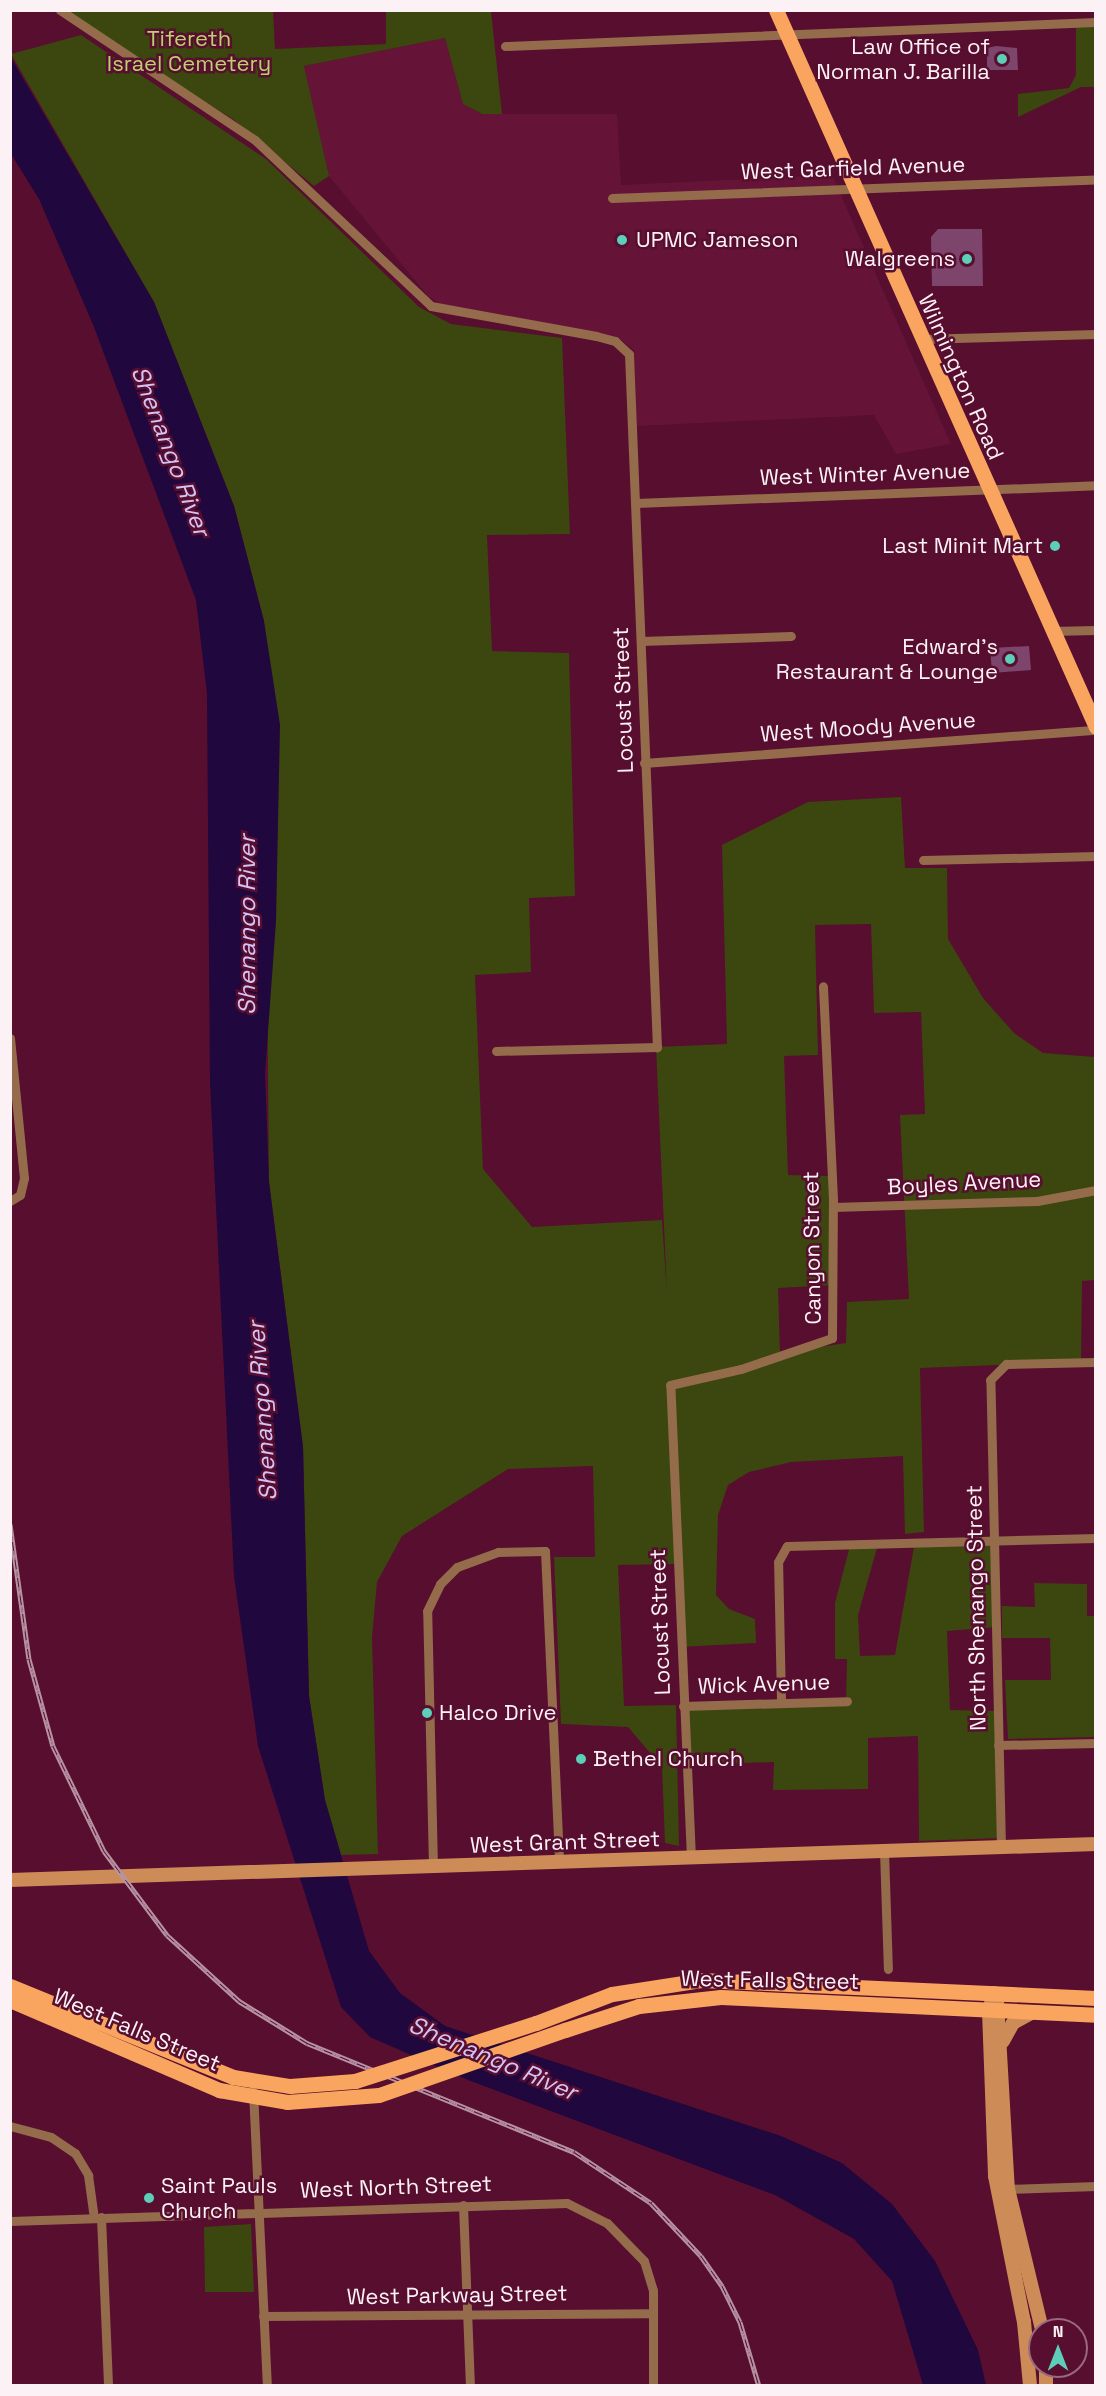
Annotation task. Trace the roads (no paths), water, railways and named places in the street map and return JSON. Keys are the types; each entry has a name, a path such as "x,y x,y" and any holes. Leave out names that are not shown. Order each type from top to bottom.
{"main road":[{"name":"Wilmington Road","path":"776,10 1048,631 1095,728"},
{"name":"West Falls Street","path":"10,1984 205,2068 255,2081 310,2086 355,2081 537,2023 612,1994 701,1980 1095,1998"},
{"name":"West Falls Street","path":"10,2000 184,2078 252,2098 307,2102 379,2095 639,2006 690,1998 1095,2015"}],"street":[{"name":"Locust Street","path":"60,10 255,140 431,306 596,336 627,352 636,503 644,763 657,1047 496,1051"},
{"path":"505,45 1095,21"},
{"name":"West Garfield Avenue","path":"612,198 853,186 1095,179"},
{"path":"920,339 1095,334"},
{"name":"West Winter Avenue","path":"636,503 1095,485"},
{"path":"1048,631 1095,630"},
{"path":"641,641 791,636"},
{"name":"West Moody Avenue","path":"644,763 1095,728"},
{"path":"923,860 1095,856"},
{"name":"Canyon Street","path":"670,1384 828,1343 834,1334 833,1207 823,986"},
{"path":"10,1038 24,1178 20,1195 10,1201"},
{"name":"Boyles Avenue","path":"833,1207 1037,1201 1095,1190"},
{"name":"North Shenango Street","path":"1001,1847 990,1380 996,1370 1006,1364 1095,1362"},
{"name":"Locust Street","path":"670,1384 691,1858"},
{"path":"782,1701 778,1562 783,1550 795,1544 1095,1538"},
{"path":"433,1868 427,1611 440,1584 470,1560 498,1552 545,1551 559,1863"},
{"name":"Wick Avenue","path":"683,1706 782,1701 847,1701"},
{"path":"998,1745 1095,1743"},
{"name":"West Grant Street","path":"10,1880 433,1868 1095,1844"},
{"path":"884,1851 888,1969"},
{"name":"West Grant Street","path":"10,1886 36,1881"},
{"path":"994,1994 1002,2189 1024,2322 1030,2385"},
{"path":"995,2011 1002,2043 1002,2189 1039,2318"},
{"path":"1002,2043 1013,2024 1031,2013"},
{"path":"255,2081 252,2098 267,2385"},
{"path":"10,2126 64,2144 88,2175 97,2218 108,2385"},
{"path":"1002,2189 1095,2186"},
{"name":"West North Street","path":"10,2221 258,2211 567,2203 607,2223 634,2248 653,2291 651,2313"},
{"path":"463,2205 470,2385"},
{"path":"651,2313 653,2385"},
{"name":"West Parkway Street","path":"263,2316 651,2313"}],"water":[{"name":"Shenango River","path":"10,56 154,302 234,506 264,621 280,725 276,921 265,1073 269,1182 303,1447 309,1696 325,1800 369,1951 400,1993 445,2026 781,2136 842,2163 892,2204 935,2261 978,2350 986,2385 923,2385 892,2281 854,2239 775,2195 468,2080 370,2037 341,2007 258,1746 234,1576 210,1083 207,694 196,600 94,327 39,199 11,154"}],"railway":[{"path":"10,1524 29,1659 53,1746 104,1851 167,1935 239,2001 307,2043 574,2152 651,2203 701,2256 722,2286 740,2322 759,2386"}],"place":[{"name":"Law Office of Norman J. Barilla","path":"1002,59"},
{"name":"UPMC Jameson","path":"622,240"},
{"name":"Walgreens","path":"967,259"},
{"name":"Last Minit Mart","path":"1055,546"},
{"name":"Edward's Restaurant & Lounge","path":"1010,659"},
{"name":"Halco Drive","path":"427,1713"},
{"name":"Bethel Church","path":"581,1759"},
{"name":"Saint Pauls Church","path":"149,2198"}],"park label":[{"name":"Tifereth Israel Cemetery","path":"189,50"}]}
